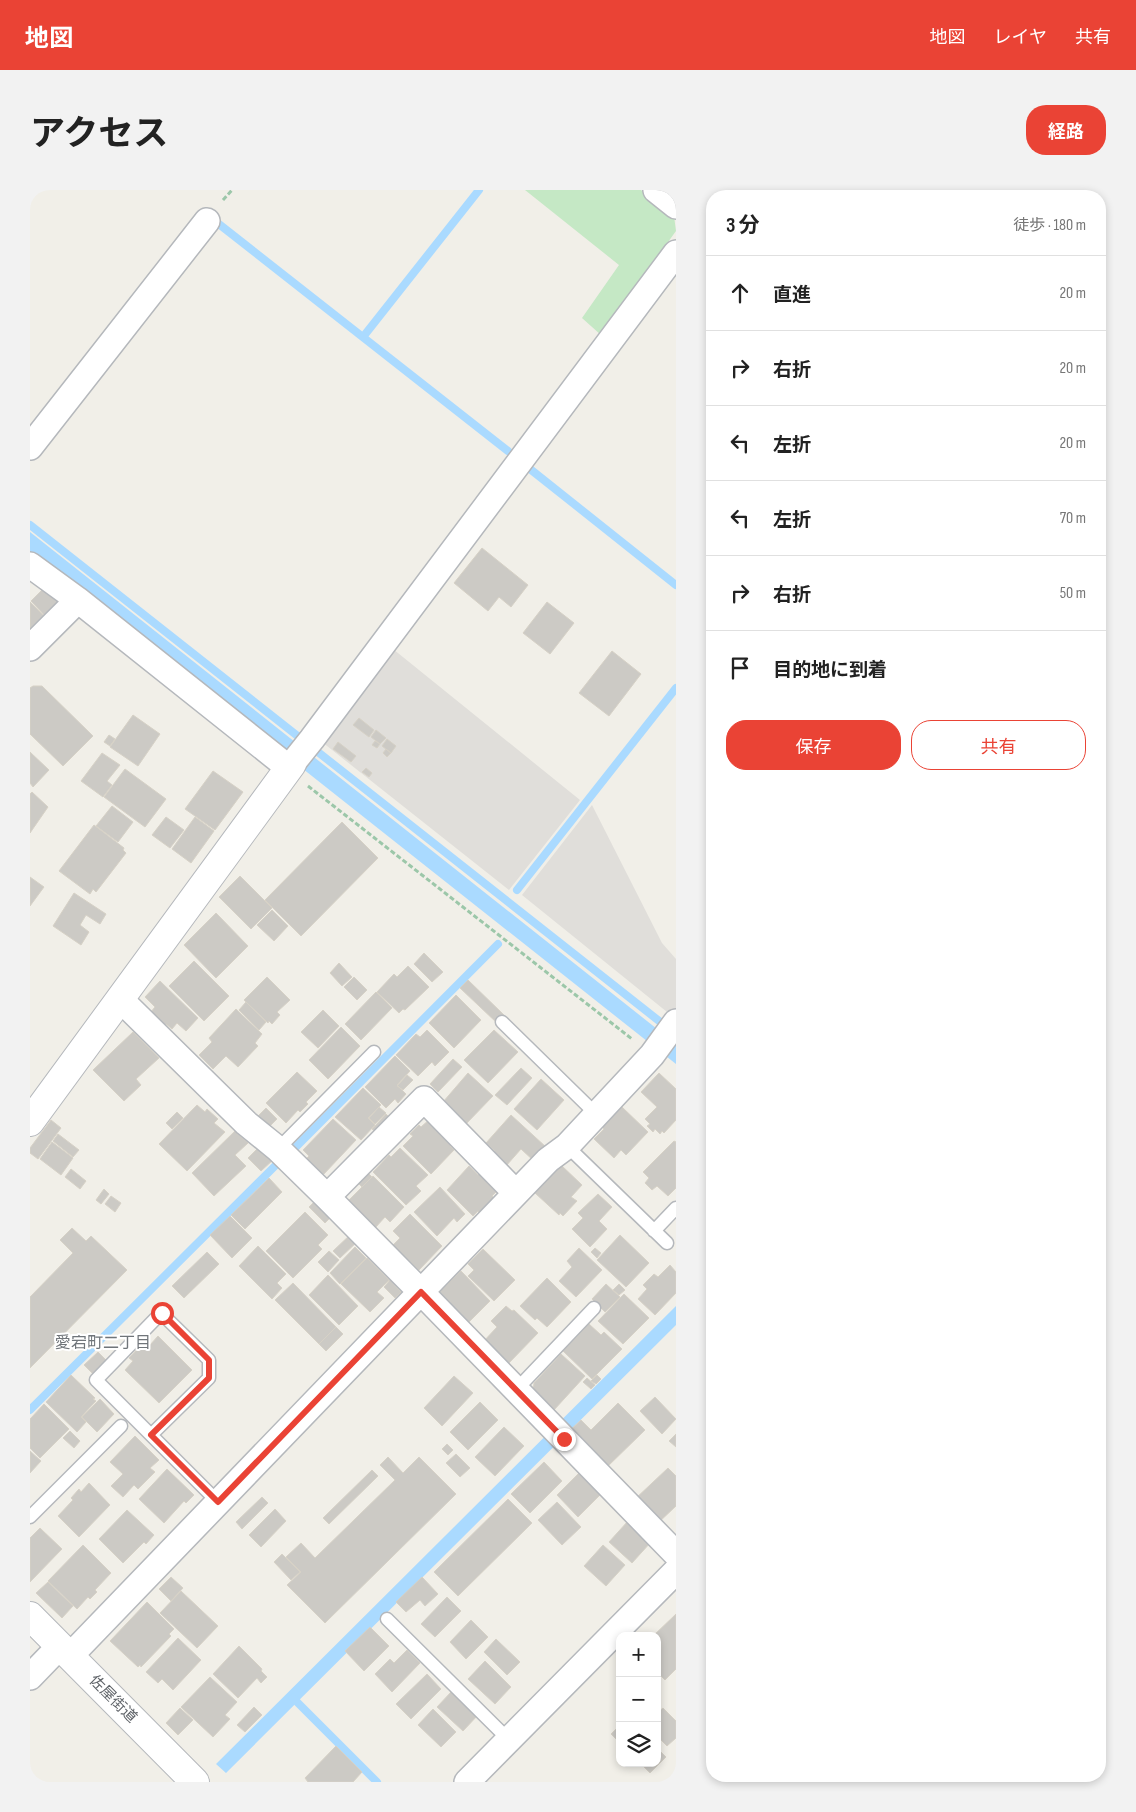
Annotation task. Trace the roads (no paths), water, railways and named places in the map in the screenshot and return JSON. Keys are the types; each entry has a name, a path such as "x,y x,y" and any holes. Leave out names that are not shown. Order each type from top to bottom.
{"street":[{"path":"656,190 676,206"},
{"path":"30,448 207,220"},
{"path":"30,1122 289,768 312,740 676,253"},
{"path":"30,565 78,600 289,768"},
{"path":"30,648 78,600"},
{"path":"120,999 246,1123 278,1148 676,1554"},
{"path":"30,1677 65,1651 218,1502 548,1160 567,1146 653,1054 675,1023"},
{"path":"327,1197 424,1099 516,1193"},
{"path":"467,1782 676,1571"},
{"name":"佐屋街道","path":"30,1616 195,1782"}],"lane":[{"path":"502,1022 596,1114"},
{"path":"278,1148 374,1052"},
{"path":"567,1146 667,1243"},
{"path":"654,1231 676,1208"},
{"path":"516,1390 594,1308"},
{"path":"151,1435 209,1378 209,1360 162,1313 96,1380 151,1435 218,1502"},
{"path":"30,1518 121,1426"},
{"path":"387,1618 509,1740"}],"water":[{"path":"30,532 676,1044 676,1064 30,553"},
{"path":"676,1306 676,1325 226,1773 216,1764"}],"waterway":[{"path":"363,337 479,190"},
{"path":"215,221 508,451"},
{"path":"530,469 676,585"},
{"path":"30,525 668,1028"},
{"path":"517,890 676,688"},
{"path":"293,1150 498,944"},
{"path":"30,1410 278,1163"},
{"path":"293,1698 377,1782"}],"district":[{"name":"愛宕町二丁目","path":"103,1343"}]}
